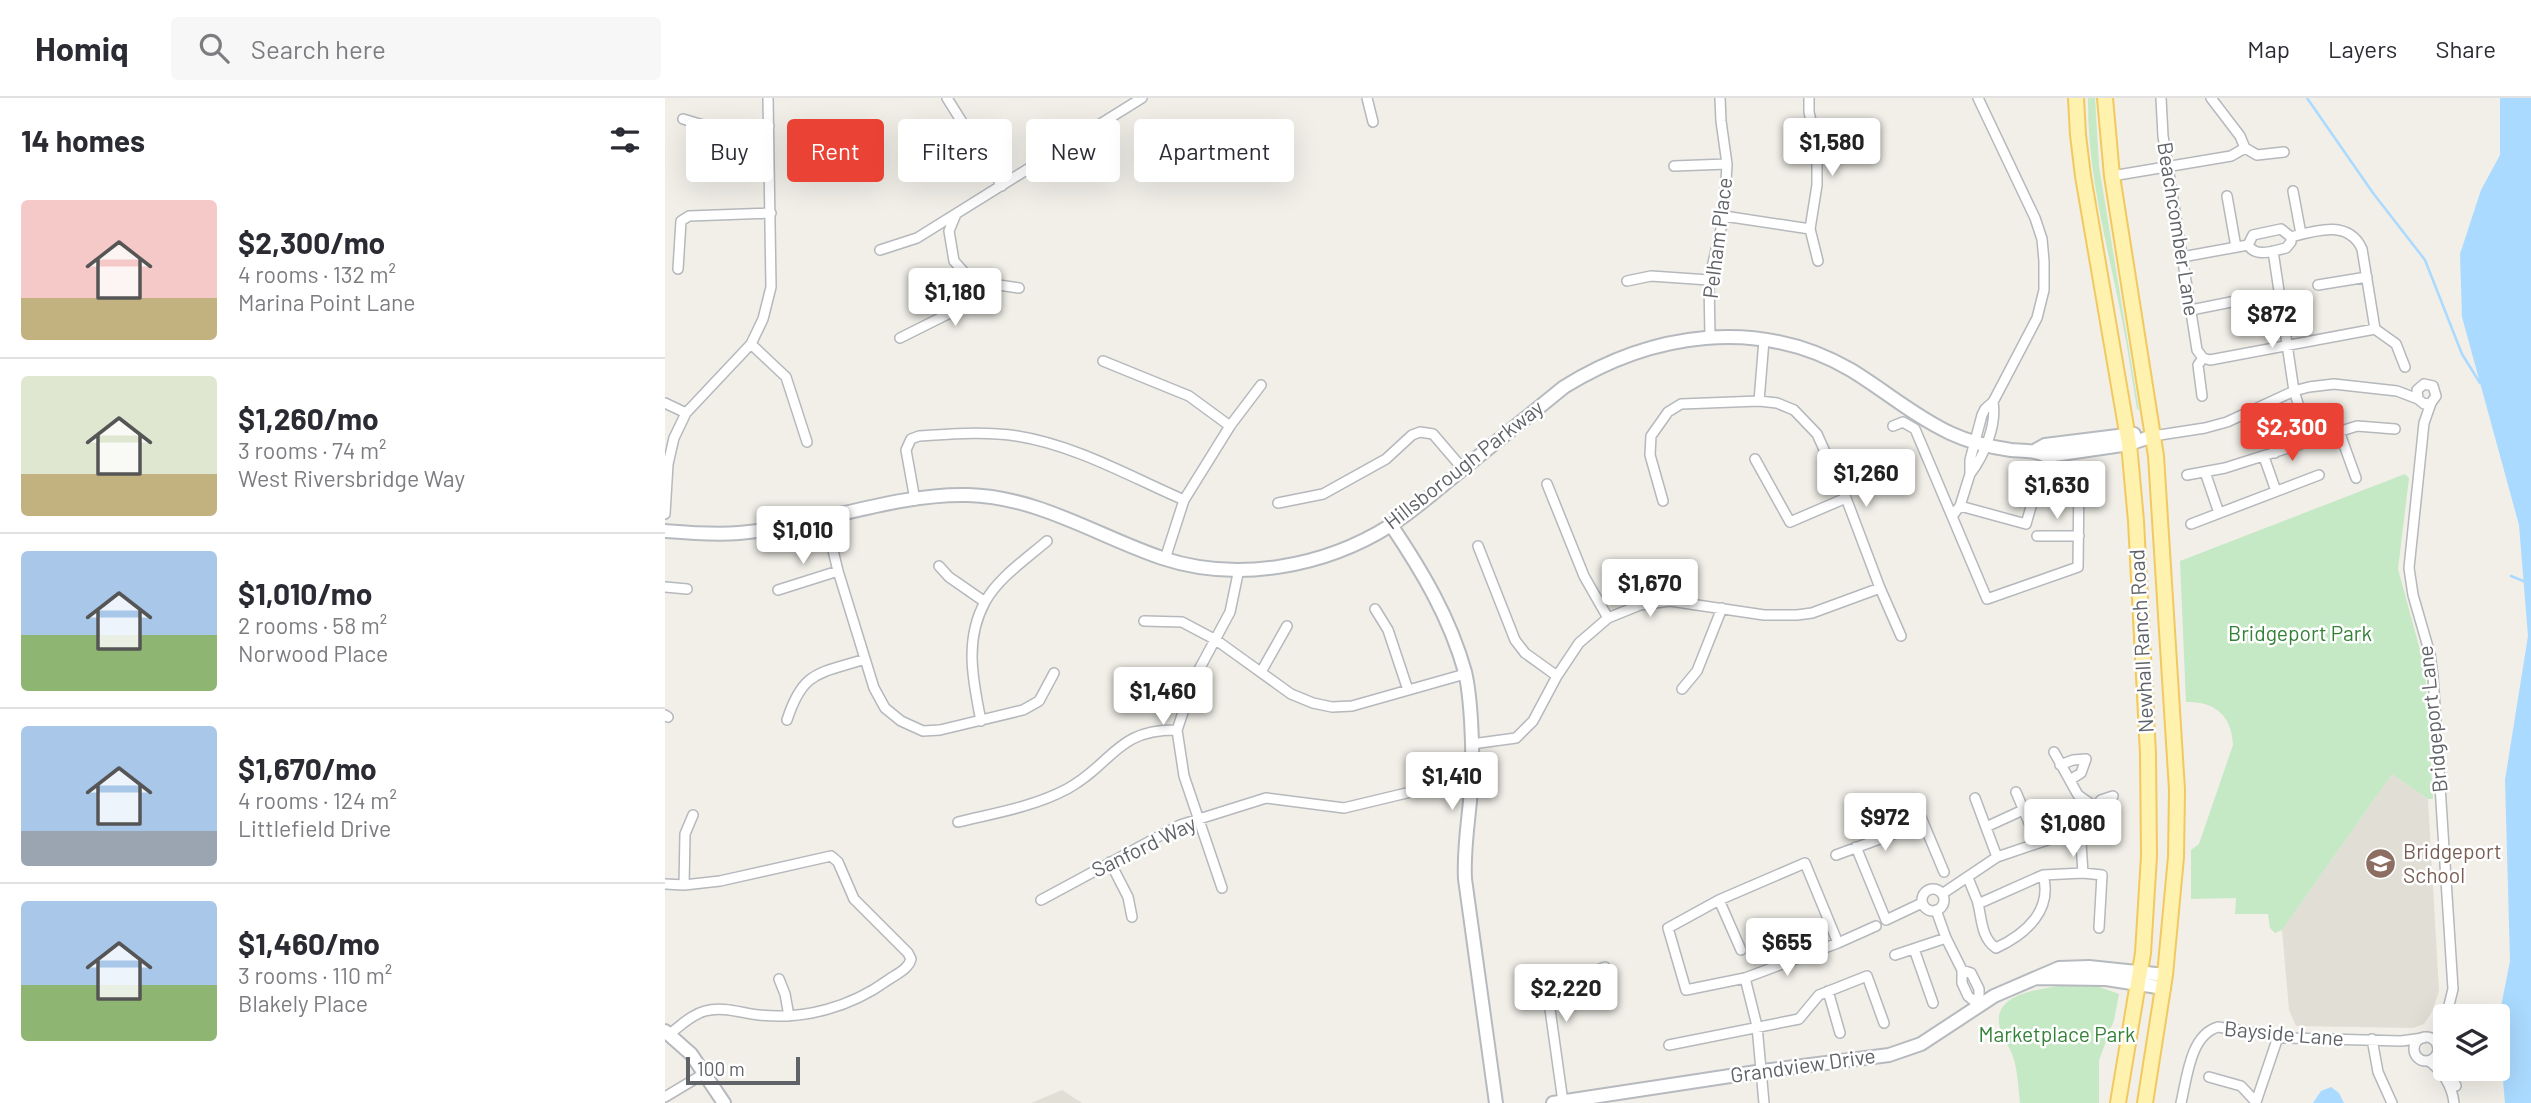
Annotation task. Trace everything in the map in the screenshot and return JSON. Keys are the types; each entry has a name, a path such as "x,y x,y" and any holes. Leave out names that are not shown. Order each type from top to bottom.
{"main road":[{"name":"Newhall Ranch Road","path":"2076,98 2084,176 2128,438 2136,521 2148,754 2149,856 2140,978 2119,1103"},
{"name":"Newhall Ranch Road","path":"2105,98 2112,176 2153,436 2177,790 2176,857 2165,981 2145,1103"}],"street":[{"path":"768,98 769,119"},
{"path":"948,98 1002,186"},
{"path":"880,250 917,237 1142,98"},
{"path":"1367,98 1373,122"},
{"name":"Pelham Place","path":"1710,337 1709,279 1724,216 1727,164 1720,98"},
{"path":"1809,98 1809,112 1817,149 1817,185 1810,229 1818,261"},
{"path":"1953,515 1960,506 1970,474 1979,463 1980,444 1994,419 1993,402 2037,318 2045,290 2042,239 2035,218 1978,98"},
{"name":"Beachcomber Lane","path":"2161,98 2168,167 2197,350 2203,358 2198,365 2202,396"},
{"path":"2211,98 2240,136 2245,148 2257,155 2284,152"},
{"path":"2112,176 2231,156 2245,148"},
{"path":"1674,166 1727,164"},
{"path":"665,514 668,464 674,438 686,413 751,344 763,319 771,287 770,182"},
{"path":"2248,245 2257,253 2286,248 2296,235 2294,191"},
{"path":"2227,196 2236,247"},
{"path":"678,269 681,221 689,216 771,213"},
{"path":"956,214 949,231 954,261 972,281 1019,288"},
{"path":"1724,216 1810,229"},
{"path":"2248,245 2253,235 2281,229 2296,235 2336,229 2351,233 2362,250 2375,329 2396,344 2405,367"},
{"path":"2182,257 2248,245"},
{"path":"2273,251 2294,391 2309,441"},
{"path":"1627,281 1651,276 1709,279"},
{"path":"2318,285 2367,277"},
{"path":"900,338 960,308 972,281"},
{"path":"2192,310 2241,300"},
{"path":"2203,358 2210,360 2375,329"},
{"name":"Hillsborough Parkway","path":"665,531 741,533 915,500 968,495 999,498 1034,506 1165,559 1239,569 1286,565 1343,550 1391,525 1564,387 1595,368 1644,348 1710,337 1764,340 1795,346 1850,369 1932,422 1980,444 2012,450 2036,450 2045,445 2153,436"},
{"path":"1759,401 1764,340"},
{"path":"751,344 786,377 807,442"},
{"path":"1103,361 1189,396 1230,426"},
{"path":"2153,436 2227,422 2294,391 2334,384 2397,391 2423,401 2437,396 2435,389 2427,384 2397,391"},
{"path":"1165,559 1184,500 1230,426 1261,385"},
{"name":"Bridgeport Lane","path":"2419,388 2423,401 2424,423 2409,568 2413,595 2430,654 2434,688 2453,989 2448,1004"},
{"path":"1664,501 1650,455 1651,436 1668,412 1681,404 1759,401 1777,403 1794,410 1817,434 1846,498 1880,589 1901,636"},
{"path":"665,404 686,413"},
{"path":"1893,426 1903,422 1915,429 1987,599 2078,567 2080,476"},
{"path":"2267,425 2275,453"},
{"path":"2187,475 2264,457 2357,426 2395,429"},
{"path":"2339,431 2356,478"},
{"path":"1278,503 1323,494 1386,459 1412,435 1420,432 1433,434 1463,469"},
{"path":"915,500 906,450 911,439 919,436 980,433 1019,436 1065,448 1184,500"},
{"path":"2264,457 2276,491"},
{"path":"1755,459 1790,522 1846,498"},
{"path":"2205,472 2219,513"},
{"path":"2191,524 2319,475"},
{"path":"1547,484 1584,576 1608,618"},
{"path":"1960,506 2026,524 2034,496 2079,498"},
{"path":"825,517 838,570 874,688 885,708 901,721 923,731 940,730 1023,710 1039,701 1054,673"},
{"path":"1391,525 1441,607 1465,674 1472,744 1472,775 1464,853 1465,879 1496,1103"},
{"path":"2037,536 2078,536"},
{"path":"981,721 972,679 973,634 985,602 1006,576 1047,541"},
{"path":"1478,546 1515,640 1525,653 1557,676"},
{"path":"939,566 949,577 985,602"},
{"path":"1222,888 1184,776 1178,730 1195,677 1230,612 1239,569"},
{"path":"778,590 838,570"},
{"path":"665,587 687,589"},
{"path":"1472,744 1516,738 1534,721 1557,676 1579,643 1608,618 1640,605 1670,601 1764,615 1797,615 1880,589"},
{"path":"1682,690 1697,671 1722,608"},
{"path":"1375,609 1388,630 1408,690"},
{"path":"1144,621 1182,622 1216,640 1291,694 1313,704 1352,706 1465,674"},
{"path":"1261,672 1287,626"},
{"path":"787,720 795,696 802,685 818,674 865,659"},
{"path":"958,822 1047,799 1083,779 1134,736 1158,730 1178,730"},
{"path":"2054,752 2078,795 2095,807"},
{"path":"2060,765 2086,759 2081,773 2070,780"},
{"name":"Sanford Way","path":"1041,900 1179,825 1266,798 1344,808 1415,791"},
{"path":"2016,792 2032,830"},
{"path":"1942,894 1997,857 2080,829 2101,800 2113,796"},
{"path":"1975,798 1997,857"},
{"path":"1918,810 1944,872"},
{"path":"1986,827 2023,810"},
{"path":"684,885 685,834 693,815"},
{"path":"1836,855 1923,823"},
{"path":"2080,829 2083,873"},
{"path":"1856,847 1886,920 1922,903"},
{"path":"665,884 720,881 831,856 838,862 854,898 911,959 909,966 860,997 837,1007 789,1016 706,1010 693,1015 667,1033 691,1054 723,1103"},
{"path":"1110,862 1128,897 1132,917"},
{"path":"1838,943 1805,863 1719,900 1668,928 1686,990 1745,978 1838,943 1876,926"},
{"path":"1968,878 1988,942 1996,948 2009,942 2025,929 2044,908 2046,888 2043,875"},
{"path":"1978,904 2043,875 2102,875 2099,928"},
{"path":"1922,903 1927,891 1933,889 1942,894"},
{"path":"1922,903 1930,910 1936,910 1943,903 1942,894"},
{"path":"1719,900 1741,950"},
{"path":"1936,910 1962,970 1971,973 1979,989 1979,1005"},
{"path":"1895,955 1946,938"},
{"path":"1914,949 1933,1003"},
{"path":"1558,1102 1548,995 1553,988 1605,967"},
{"name":"Grandview Drive","path":"1558,1102 1855,1060 1906,1050 1949,1027 1979,1005 2049,970 2089,967 2165,981"},
{"path":"1669,1045 1799,1018 1819,995 1867,975 1884,1023"},
{"path":"1745,978 1763,1071 1764,1103"},
{"path":"779,979 789,1016"},
{"path":"1828,991 1840,1033"},
{"name":"Bayside Lane","path":"2181,1103 2196,1047 2200,1038 2210,1029 2228,1028 2278,1037 2319,1040 2401,1041 2425,1038"},
{"path":"2415,1053 2417,1042 2433,1030"},
{"path":"2209,1077 2241,1086 2256,1102 2278,1037"},
{"path":"2425,1038 2433,1040"},
{"path":"2372,1039 2373,1058 2392,1103"},
{"path":"2401,1041 2422,1060 2429,1061 2440,1070 2449,1084 2453,1103"},
{"path":"2429,1061 2433,1059"},
{"path":"665,1097 705,1073"},
{"path":"2453,1081 2459,1103"}],"shaded area":[{"name":"Bridgeport School","path":"2392,774 2428,799 2439,991 2432,1012 2424,1024 2413,1028 2296,1026 2289,1010 2282,930"},
{"path":"1062,1090 1082,1103 1031,1103"}],"green space":[{"path":"2088,98 2095,98 2099,166 2139,410 2095,182"},
{"name":"Bridgeport Park","path":"2405,474 2409,478 2398,569 2425,668 2433,799 2428,799 2392,774 2282,930 2275,933 2270,928 2268,914 2235,914 2236,898 2191,899 2191,850 2199,844 2233,745 2229,726 2220,712 2205,704 2186,702 2180,561"},
{"name":"Marketplace Park","path":"2058,986 2097,986 2119,994 2114,1020 2099,1060 2099,1103 2020,1103 2012,1054 1999,1023 2000,1013 2004,1006 2019,995"}],"water":[{"path":"2500,98 2531,98 2531,1103 2505,1103 2503,1081 2510,1081 2510,1004 2502,1004 2510,961 2505,780 2528,636 2519,525 2462,317 2460,254 2481,190 2500,155"},
{"path":"2331,1087 2339,1093 2344,1103 2313,1103 2321,1091"}],"waterway":[{"path":"2307,98 2373,193 2425,260 2462,354 2480,383"},
{"path":"2511,576 2531,584"}],"place":[{"name":"Bridgeport School","path":"2380,864"}]}
